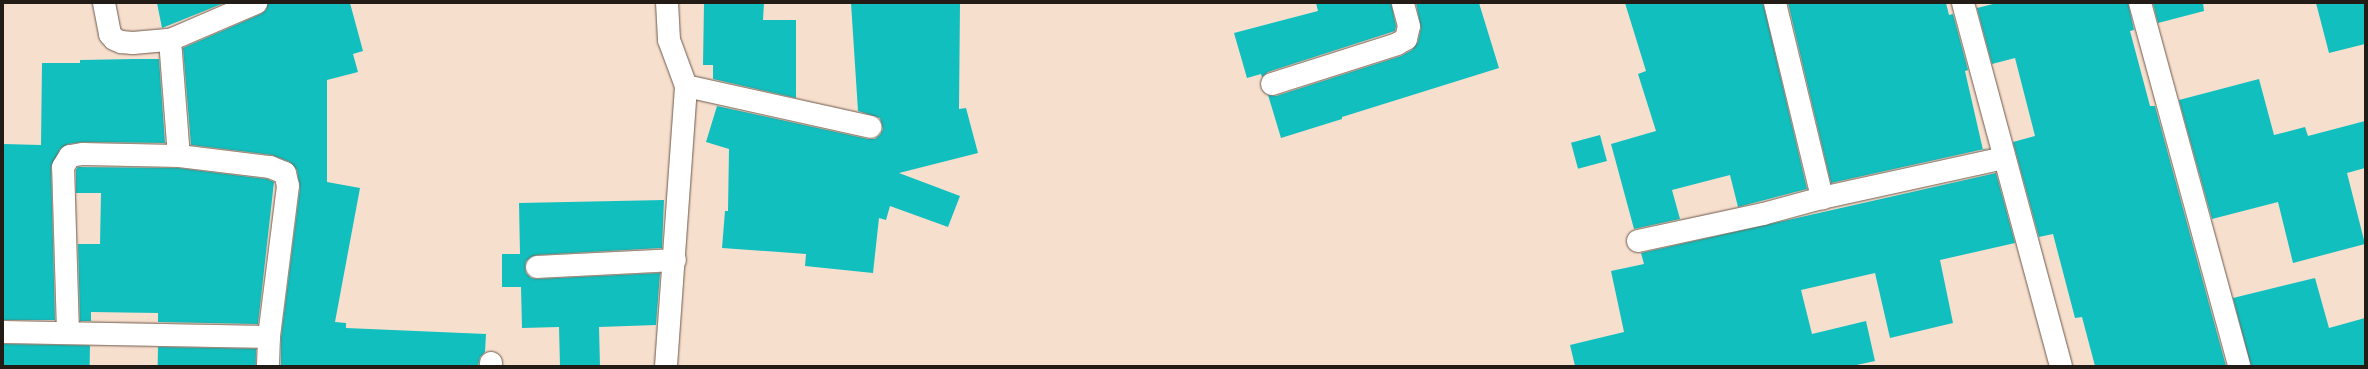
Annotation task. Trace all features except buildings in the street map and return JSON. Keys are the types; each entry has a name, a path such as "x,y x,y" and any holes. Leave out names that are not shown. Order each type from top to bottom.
{"street":[{"path":"104,3 108,26 114,39 133,43 170,40 256,3"},
{"path":"666,366 675,260 686,86 669,40 667,3"},
{"path":"1272,84 1397,44 1406,39 1409,26 1403,3"},
{"path":"1775,3 1822,198"},
{"path":"1963,3 2004,158 2062,366"},
{"path":"2140,3 2239,366"},
{"path":"170,40 179,156"},
{"path":"686,86 871,127"},
{"path":"68,333 63,167 70,156 83,154 179,156 270,167 285,173 288,186 269,337 268,366"},
{"path":"1638,241 1763,214 1822,198 2004,158"},
{"path":"536,267 675,260"},
{"path":"3,332 269,337"}]}
